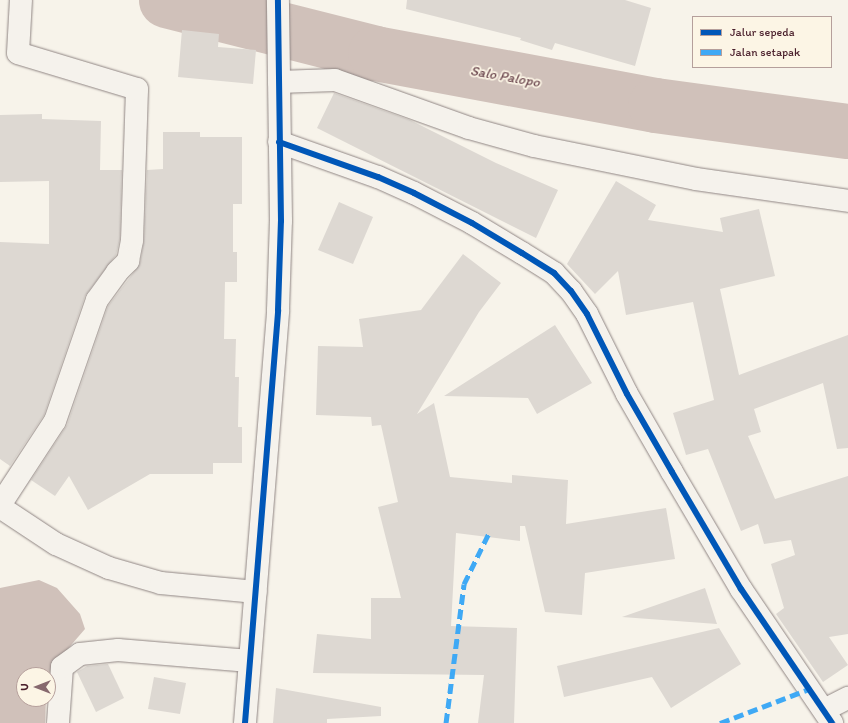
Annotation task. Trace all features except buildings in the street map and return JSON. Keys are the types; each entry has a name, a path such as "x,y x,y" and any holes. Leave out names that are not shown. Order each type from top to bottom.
{"street":[{"path":"21,0 18,53 137,89 132,240 128,261 117,272 97,300 56,421 0,506 56,544 109,568 161,583 256,592"},
{"path":"245,723 278,310 281,221 278,0"},
{"path":"278,71 298,79 335,80 469,128 534,146 696,179 848,201"},
{"path":"279,142 378,177 414,193 472,223 554,273 572,291 587,314 664,459 734,577 828,716 848,698"},
{"path":"58,723 62,667 80,654 118,650 250,661"}],"shaded area":[{"path":"39,580 57,588 80,614 85,629 53,667 16,667 16,707 46,707 45,723 0,723 0,588"}],"waterway":[{"name":"Salo Palopo","path":"166,0 375,53 655,105 848,131"}],"marked path":[{"path":"446,723 464,584 490,531"},
{"path":"720,723 809,689"}],"cycle path":[{"path":"245,723 278,310 281,221 278,0"},
{"path":"279,142 378,177 414,193 472,223 554,273 571,291 587,314 627,394 741,589 832,723"}]}
